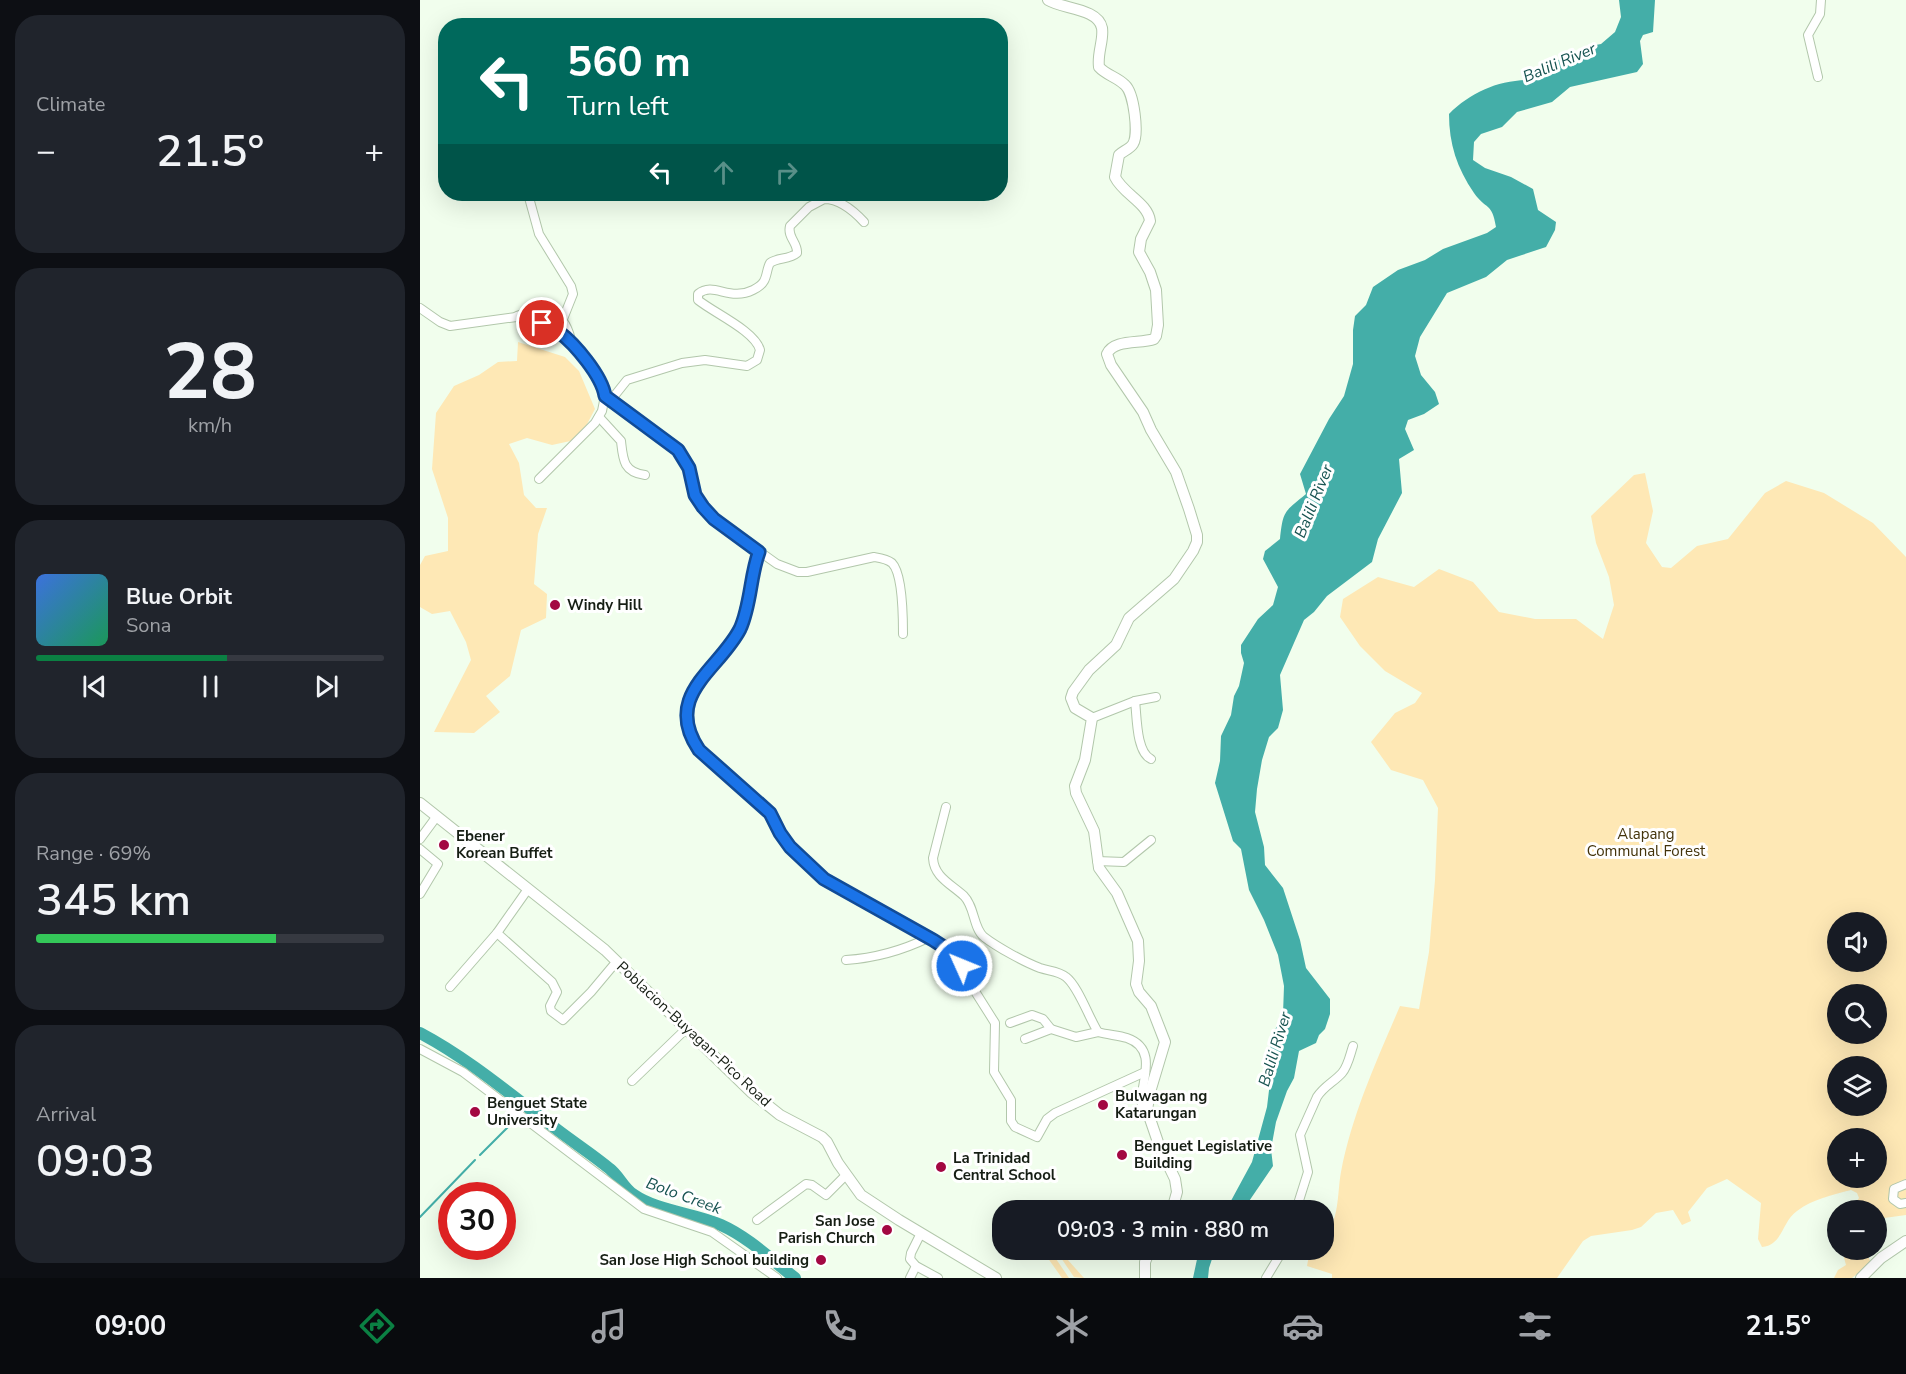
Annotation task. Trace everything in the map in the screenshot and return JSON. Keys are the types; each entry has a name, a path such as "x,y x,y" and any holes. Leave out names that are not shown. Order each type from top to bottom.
{"street":[{"path":"1048,0 1060,6 1081,10 1098,19 1102,26 1099,66 1103,72 1124,83 1131,94 1136,122 1135,140 1132,146 1119,155 1115,177 1150,217 1139,252 1155,283 1158,331 1154,339 1115,346 1109,349 1107,354 1111,365 1143,412 1176,472 1197,536 1193,551 1174,579 1129,618 1116,645 1089,670 1073,692 1071,703 1092,718"},
{"path":"1818,77 1808,35 1820,14 1821,0"},
{"path":"530,201 539,234 571,286 573,294 563,319"},
{"path":"539,479 599,417 608,398 627,380 682,363 705,360 747,366 757,360 760,350 755,340 698,300 698,294 709,288 738,295 758,287 764,282 770,263 792,257 797,253 797,247 790,234 790,226 809,207 820,201"},
{"path":"831,201 854,211 864,222"},
{"path":"420,308 450,326 543,310 563,319 567,324 572,345"},
{"path":"516,316 542,323 559,332 594,371 608,398 678,450 689,468 695,495 714,519 777,564 798,572 874,557 892,563 900,582 903,634"},
{"path":"599,417 620,438 622,458 626,465 633,471 645,475"},
{"path":"759,552 740,628 693,690 688,715 689,732 693,742 699,750 770,813 790,847 824,879 953,953 991,1015 996,1029 994,1072 1011,1100 1012,1124 1019,1130 1037,1137 1047,1119 1055,1113 1145,1072"},
{"path":"1092,718 1135,701 1156,697"},
{"path":"1135,701 1142,750 1146,757 1151,759"},
{"path":"1092,718 1085,760 1075,786 1079,802 1095,831 1097,861 1103,875 1118,893 1138,940 1137,989 1151,1006 1165,1042 1147,1110"},
{"name":"Poblacion-Buyagan-Pico Road","path":"420,803 586,934 617,961 752,1092 780,1115 822,1137 856,1190 921,1233 996,1278"},
{"path":"946,807 933,858 933,866 937,873 967,898 978,929 984,937 1029,963 1066,976 1076,989 1098,1032"},
{"path":"420,839 437,816"},
{"path":"1097,861 1124,862 1151,840"},
{"path":"420,849 438,864 420,894"},
{"path":"450,987 497,933 528,889"},
{"path":"497,933 552,982 557,992 550,1006 551,1011 563,1020 617,961"},
{"path":"846,960 884,955 928,938"},
{"path":"1010,1023 1032,1015 1043,1019 1051,1029 1076,1037 1098,1032 1124,1037 1140,1045 1146,1058 1142,1105 1147,1110 1160,1148 1175,1179 1177,1192 1175,1200"},
{"path":"632,1082 687,1028"},
{"path":"1025,1039 1051,1029"},
{"path":"1299,1200 1308,1172 1300,1135 1317,1096 1342,1073 1353,1046"},
{"path":"420,1049 463,1072 644,1209 712,1232 777,1278"},
{"path":"757,1220 806,1184 812,1185 826,1195 846,1175"},
{"path":"1906,1184 1894,1189 1893,1199 1900,1204 1906,1203"},
{"path":"921,1233 910,1256 916,1266 938,1278"},
{"path":"1861,1278 1881,1258 1906,1241"},
{"path":"1144,1278 1146,1260"},
{"path":"1266,1278 1276,1260"},
{"path":"910,1278 916,1266"}],"green space":[{"path":"518,342 565,357 579,371 595,409 585,428 575,440 552,445 527,438 509,444 519,463 524,495 536,508 547,508 538,534 534,584 547,594 546,618 521,630 510,676 486,696 500,712 474,733 434,732 471,660 466,642 450,611 432,614 420,607 420,565 425,556 448,551 448,518 432,469 436,413 454,386 479,375 498,362 517,361"},
{"name":"Alapang Communal Forest","path":"1645,473 1653,511 1646,543 1662,567 1671,568 1697,546 1728,539 1765,493 1786,481 1824,493 1873,523 1906,557 1906,1215 1887,1218 1887,1200 1858,1200 1857,1193 1851,1190 1823,1198 1803,1207 1792,1215 1774,1242 1762,1247 1758,1239 1761,1203 1727,1179 1707,1188 1688,1212 1691,1221 1682,1225 1673,1210 1656,1213 1641,1227 1632,1230 1591,1236 1583,1241 1557,1278 1332,1278 1332,1274 1307,1266 1308,1260 1334,1260 1334,1218 1341,1172 1352,1129 1366,1088 1400,1006 1419,1009 1429,952 1438,808 1423,780 1391,770 1371,742 1395,713 1415,703 1422,693 1385,671 1360,646 1340,617 1343,599 1378,577 1414,587 1439,569 1473,582 1499,612 1535,619 1576,619 1603,639 1614,605 1609,577 1596,543 1591,516 1634,475"},
{"path":"1049,1260 1057,1260 1069,1278 1062,1278"},
{"path":"1062,1260 1068,1260 1084,1278 1074,1277"},
{"path":"1845,1260 1870,1260 1871,1262 1852,1278 1834,1278 1838,1270 1846,1265"}],"water":[{"name":"Balili River","path":"1619,0 1655,0 1653,32 1643,35 1640,41 1643,64 1637,72 1570,87 1552,102 1517,112 1502,127 1481,134 1474,142 1473,160 1485,168 1511,177 1533,189 1538,210 1556,222 1555,230 1546,247 1507,260 1486,277 1447,293 1420,337 1415,356 1421,375 1435,392 1439,404 1424,414 1408,420 1405,429 1414,450 1399,459 1402,493 1378,539 1372,562 1327,596 1304,620 1280,675 1283,710 1278,728 1269,737 1262,760 1255,812 1264,847 1265,865 1283,888 1300,940 1306,968 1330,999 1330,1014 1325,1029 1319,1035 1316,1043 1299,1051 1294,1078 1276,1122 1271,1149 1273,1166 1250,1200 1231,1200 1252,1162 1267,1107 1270,1082 1268,1055 1273,1034 1283,1014 1284,986 1278,955 1249,890 1241,849 1233,841 1215,783 1220,761 1221,736 1231,715 1244,663 1241,645 1258,619 1273,605 1278,587 1263,559 1265,551 1280,539 1286,513 1306,494 1300,474 1344,396 1353,364 1355,316 1366,305 1373,287 1398,270 1425,260 1443,249 1487,233 1496,227 1493,214 1474,193 1459,165 1452,146 1449,114 1467,99 1486,89 1507,82 1530,80 1543,68 1566,56 1576,55 1585,47 1601,44 1615,32 1621,17"},
{"path":"1197,1260 1212,1260 1208,1278 1193,1278"}],"waterway":[{"name":"Bolo Creek","path":"420,1033 473,1066 596,1158 613,1172 634,1195 654,1205 710,1221 731,1230 760,1249 795,1278"},
{"name":"Bolo Creek","path":"524,1111 527,1106"},
{"path":"480,1155 513,1122"},
{"path":"420,1217 475,1160"}],"place":[{"name":"Windy Hill","path":"555,605"},
{"name":"Ebener Korean Buffet","path":"444,845"},
{"name":"Bulwagan ng Katarungan","path":"1103,1105"},
{"name":"Benguet State University","path":"475,1112"},
{"name":"Benguet Legislative Building","path":"1122,1155"},
{"name":"La Trinidad Central School","path":"941,1167"},
{"name":"San Jose Parish Church","path":"887,1230"},
{"name":"San Jose High School building","path":"821,1260"}],"route":[{"path":"542,323 559,332 572,345 594,371 605,396 678,450 689,468 695,495 703,507 714,519 759,552 740,628 693,690 688,715 689,732 693,742 699,750 770,813 790,847 824,879 933,940 953,953 962,966"}]}
